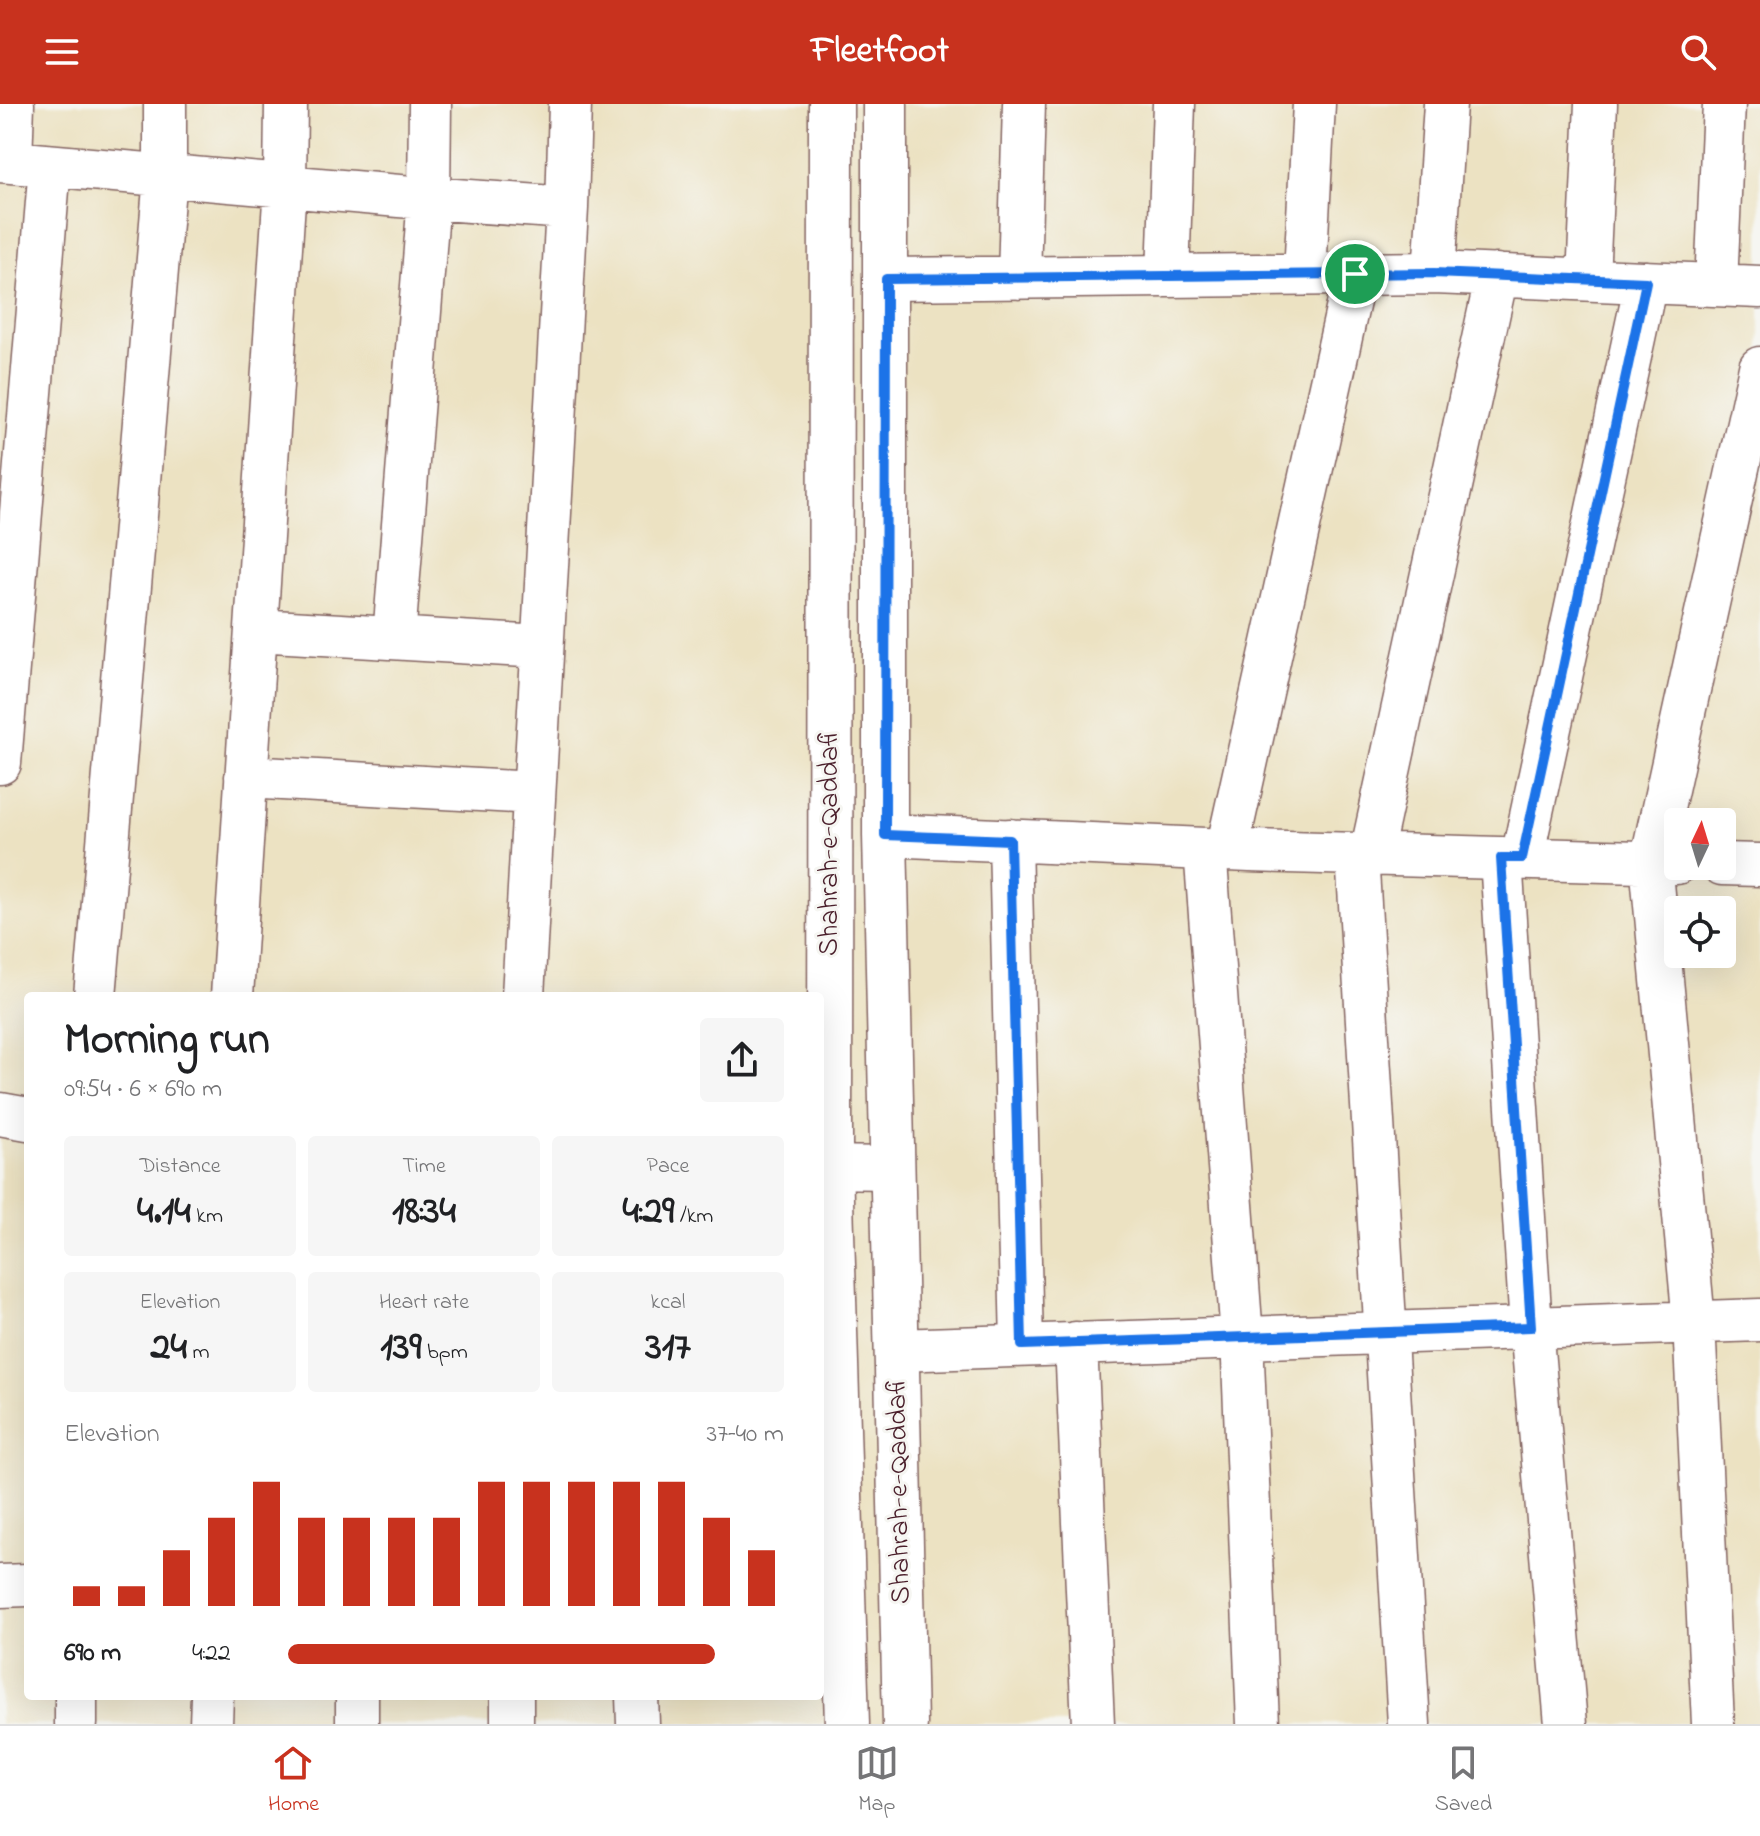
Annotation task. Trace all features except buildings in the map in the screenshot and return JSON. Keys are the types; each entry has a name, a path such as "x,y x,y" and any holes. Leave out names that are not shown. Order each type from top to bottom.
{"main road":[{"name":"Shahrah-e-Qaddafi","path":"831,104 825,1167 831,1571 847,1724"},
{"name":"Shahrah-e-Qaddafi","path":"885,104 885,835 905,1724"}],"street":[{"path":"0,763 20,163 13,104"},
{"path":"95,992 165,176 165,104"},
{"path":"232,992 285,186 286,104"},
{"path":"394,638 429,198 430,104"},
{"path":"523,992 567,208 570,104"},
{"path":"1019,278 1024,104"},
{"path":"1168,276 1174,104"},
{"path":"1305,274 1314,104"},
{"path":"1434,273 1445,104"},
{"path":"1588,279 1596,104"},
{"path":"1716,285 1724,104"},
{"path":"20,163 567,208"},
{"path":"886,279 1434,273 1760,287"},
{"path":"1258,1724 1242,1337 1216,849 1355,274"},
{"path":"1409,1724 1364,854 1497,275"},
{"path":"1566,1724 1531,1327 1512,858 1646,282"},
{"path":"1674,808 1760,368"},
{"path":"256,630 542,647"},
{"path":"246,777 534,793"},
{"path":"885,835 1216,849 1664,862"},
{"path":"1010,840 1022,1345"},
{"path":"1736,864 1760,865"},
{"path":"1665,880 1694,1322 1713,1724"},
{"path":"0,1114 24,1118"},
{"path":"825,1167 892,1168"},
{"path":"897,1350 1760,1320"},
{"path":"1076,1343 1093,1724"},
{"path":"0,1586 24,1585"},
{"path":"76,1700 76,1724"},
{"path":"211,1724 212,1700"},
{"path":"357,1700 357,1724"},
{"path":"512,1700 512,1724"},
{"path":"637,1700 638,1724"}],"route":[{"path":"1434,273 1646,282 1522,858 1501,858 1531,1327 1022,1345 1010,840 885,835 886,279 1355,274 1434,273"}]}
